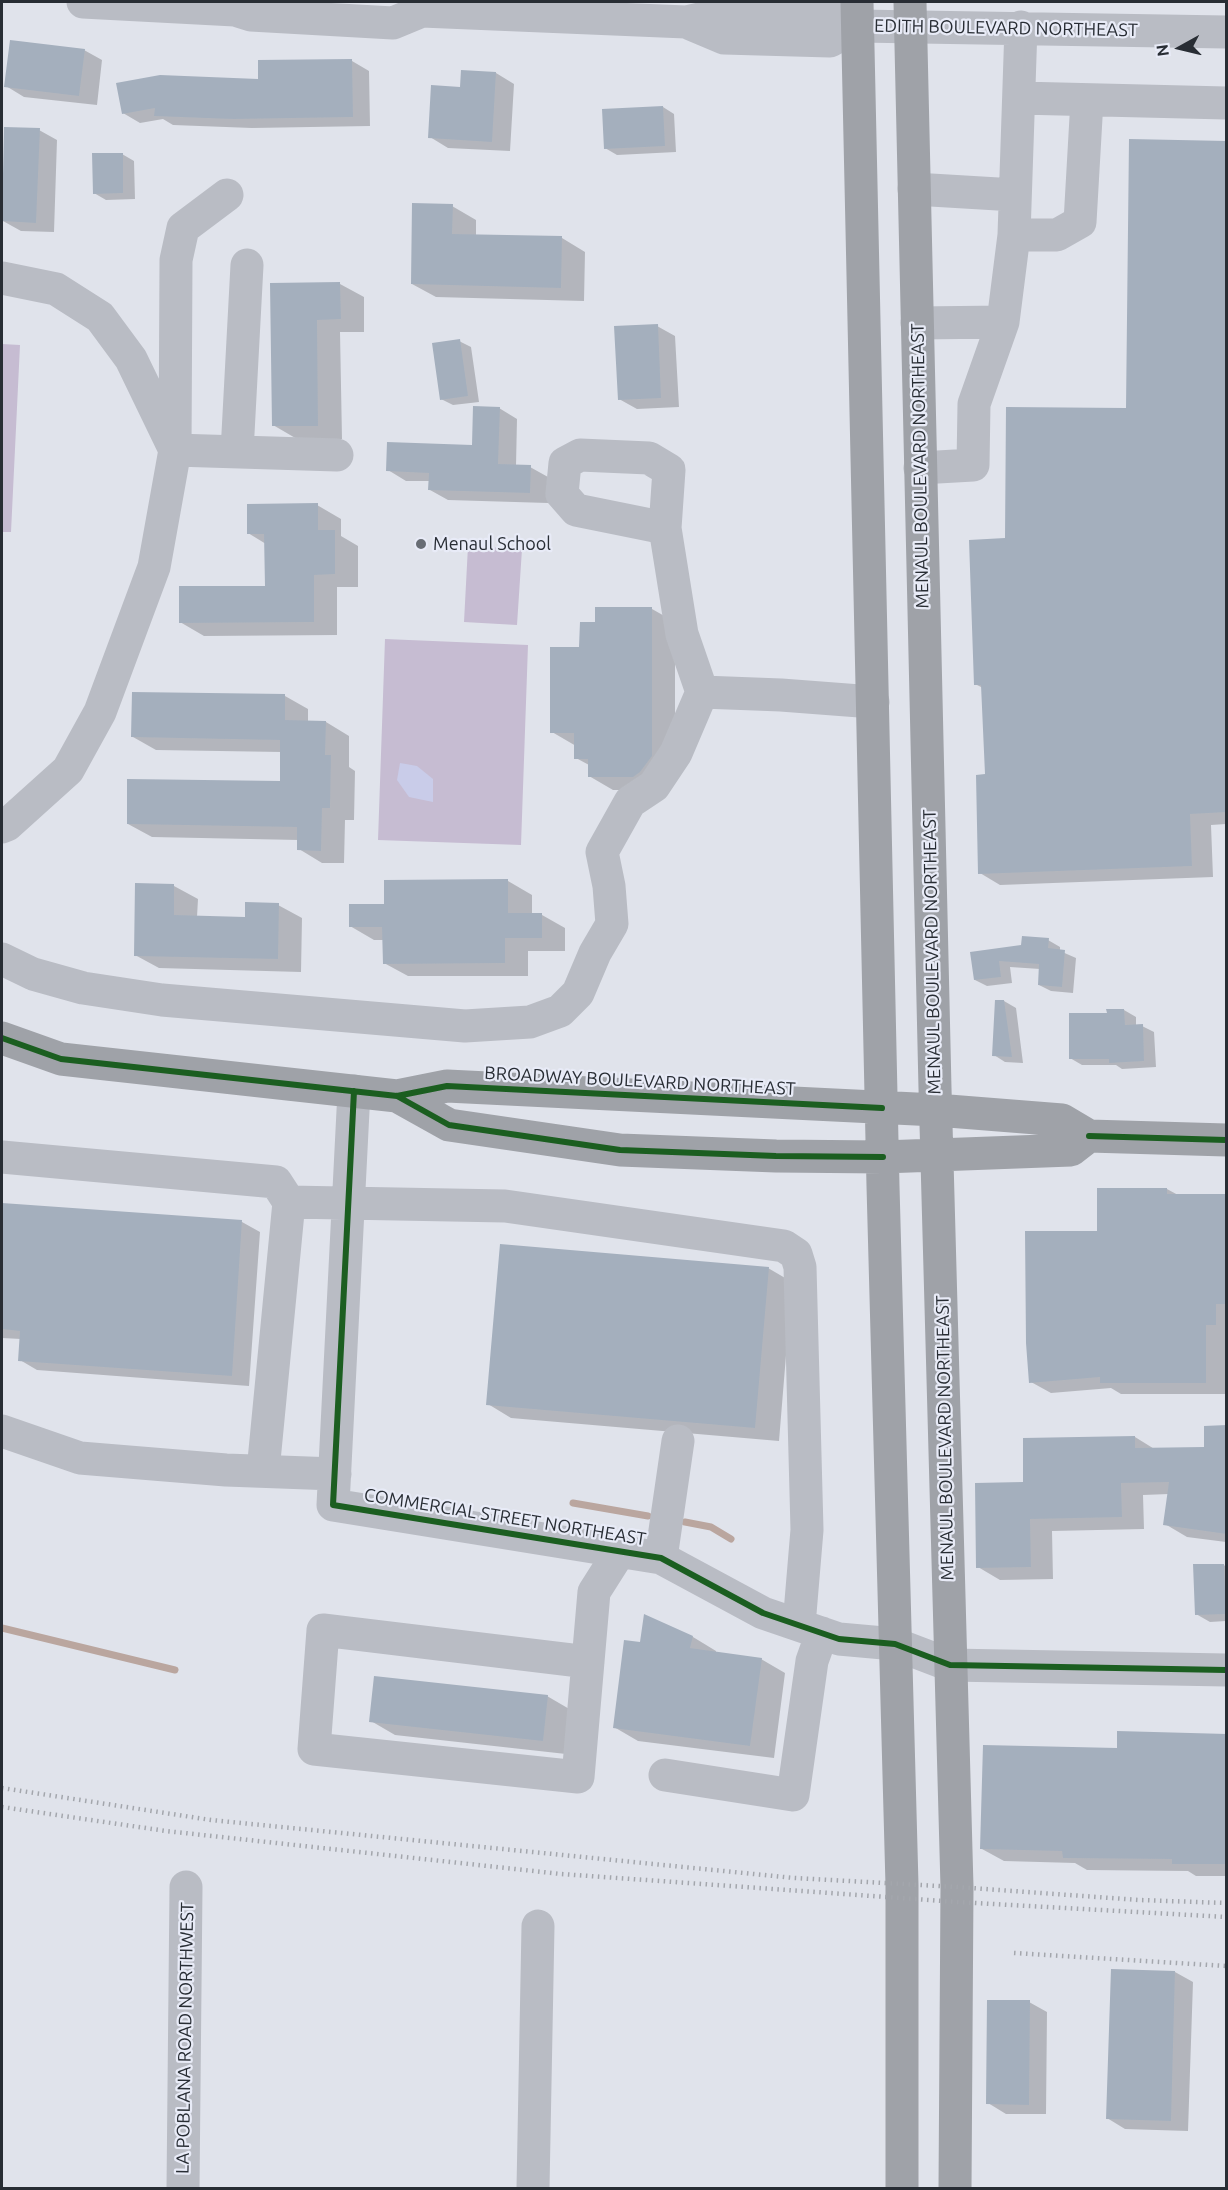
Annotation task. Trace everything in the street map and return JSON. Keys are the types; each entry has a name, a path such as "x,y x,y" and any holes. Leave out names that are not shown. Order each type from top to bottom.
{"main road":[{"name":"MENAUL BOULEVARD NORTHEAST","path":"910,13 957,1902 955,2188"},
{"path":"857,14 882,1157 902,1898 902,2188"},
{"path":"873,702 926,701"},
{"name":"BROADWAY BOULEVARD NORTHEAST","path":"2,1039 61,1059 397,1096 447,1086 936,1110 1062,1120 1089,1136 1227,1140"},
{"name":"BROADWAY BOULEVARD NORTHEAST","path":"397,1096 449,1125 620,1150 776,1156 882,1157 1071,1150 1089,1136"}],"street":[{"name":"EDITH BOULEVARD NORTHEAST","path":"83,2 237,4 251,15 393,23 417,5 726,13 749,26 832,16 910,13 1021,27 1227,32"},
{"path":"920,468 974,465 974,404 1003,322 1014,235 1021,27"},
{"path":"1019,98 1227,103"},
{"path":"1014,235 1057,235 1080,222 1087,100"},
{"path":"914,189 1015,195"},
{"path":"2,827 68,770 100,712 154,567 175,450 176,260 183,228 227,195"},
{"path":"237,452 247,265"},
{"path":"2,278 56,288 99,317 131,358 175,450"},
{"path":"917,323 1003,322"},
{"path":"175,450 337,455"},
{"path":"2,959 33,974 83,988 162,999 465,1026 530,1023 560,1011 578,993 595,953 612,924 609,886 602,852 630,802 654,786 676,753 702,692 682,634 665,528"},
{"path":"702,692 873,702"},
{"path":"334,1490 354,1091"},
{"path":"2,1156 276,1182 289,1202 263,1471"},
{"path":"289,1202 505,1206 784,1246 796,1254 800,1267 812,1661 793,1795 666,1775"},
{"name":"COMMERCIAL STREET NORTHEAST","path":"2,1431 80,1458 263,1471 334,1490 661,1558 764,1613 839,1639 895,1644 950,1665 1227,1670"},
{"path":"661,1558 678,1441"},
{"path":"588,1662 323,1630 314,1749 578,1778 588,1662 594,1592 620,1551"},
{"name":"LA POBLANA ROAD NORTHWEST","path":"183,2188 186,1887"},
{"path":"533,2188 538,1926"}],"shaded area":[{"path":"2,344 20,345 11,532 2,532"},
{"path":"468,546 522,549 517,625 464,622"},
{"path":"385,639 528,645 521,845 378,840"}],"sand":[{"path":"400,763 417,766 433,779 433,802 409,797 397,780"}],"building":[{"path":"10,40 85,49 79,96 4,87"},
{"path":"352,59 353,117 233,119 154,116 155,108 122,114 116,83 160,75 258,79 258,60"},
{"path":"461,70 496,72 492,142 428,138 431,85 460,87"},
{"path":"663,106 665,146 604,149 602,109"},
{"path":"4,127 40,128 36,223 2,221"},
{"path":"1129,139 1227,141 1227,812 1190,814 1192,866 978,874 976,775 985,774 981,685 974,685 969,540 1005,538 1006,407 1126,408"},
{"path":"92,153 123,153 123,193 93,194"},
{"path":"412,203 453,204 452,234 562,236 561,288 411,284"},
{"path":"340,282 341,319 317,320 318,426 272,426 270,283"},
{"path":"658,324 661,398 618,400 614,326"},
{"path":"460,339 468,396 440,400 432,343"},
{"path":"473,406 500,407 498,464 531,465 530,493 428,490 429,473 386,471 387,442 472,445"},
{"path":"318,503 318,530 335,530 335,574 314,575 314,622 179,623 179,586 265,586 264,534 247,534 247,504"},
{"path":"595,607 652,607 652,756 640,772 633,777 588,777 588,759 574,759 574,733 550,733 550,647 579,647 580,622 595,622"},
{"path":"132,692 285,694 285,720 326,721 325,755 331,755 330,808 322,808 321,851 297,850 297,827 127,824 127,779 280,781 280,740 131,737"},
{"path":"508,879 508,913 542,913 542,938 505,938 505,963 383,964 382,927 349,927 349,904 384,904 384,880"},
{"path":"135,883 174,884 174,915 245,917 245,902 279,903 278,959 134,956"},
{"path":"1022,936 1049,938 1048,948 1065,950 1062,987 1038,985 1039,964 999,961 1001,977 974,980 970,952 1021,945"},
{"path":"995,1000 1004,1000 1012,1057 992,1056"},
{"path":"1106,1009 1124,1009 1125,1025 1143,1024 1144,1061 1109,1063 1109,1059 1069,1059 1069,1013 1107,1013"},
{"path":"1097,1188 1167,1188 1167,1194 1227,1194 1227,1304 1216,1304 1216,1325 1206,1325 1206,1383 1100,1383 1100,1377 1029,1383 1026,1343 1025,1231 1097,1231"},
{"path":"2,1203 242,1220 232,1376 18,1361 20,1331 2,1329"},
{"path":"500,1244 769,1267 755,1428 486,1405"},
{"path":"1227,1425 1227,1534 1163,1525 1169,1482 1121,1483 1122,1517 1030,1519 1031,1567 976,1568 975,1483 1023,1482 1023,1438 1135,1436 1135,1448 1204,1447 1204,1426"},
{"path":"1193,1564 1224,1564 1226,1614 1195,1615"},
{"path":"644,1614 693,1636 690,1648 762,1658 750,1746 613,1728 624,1640 640,1642"},
{"path":"374,1676 548,1695 543,1741 369,1722"},
{"path":"1117,1731 1227,1734 1227,1864 1172,1864 1172,1859 1063,1858 1062,1851 980,1849 983,1745 1117,1748"},
{"path":"1111,1969 1175,1971 1171,2121 1106,2119"},
{"path":"987,2000 1030,2000 1029,2105 986,2104"}],"waterway":[{"path":"573,1503 648,1516"},
{"path":"685,1522 711,1527 731,1539"},
{"path":"2,1628 175,1670"}],"railway":[{"path":"2,1788 211,1820 794,1878 1139,1900 1226,1903"},
{"path":"2,1807 166,1831 561,1874 957,1902 1226,1917"},
{"path":"1014,1953 1226,1966"}],"cycle path":[{"path":"2,1038 61,1059 397,1096 447,1086 882,1108"},
{"path":"354,1091 333,1505 661,1558 763,1613 839,1639 895,1644 950,1665 1226,1670"},
{"path":"397,1096 449,1125 620,1150 776,1156 883,1157"},
{"path":"1089,1136 1226,1140"}],"place":[{"name":"Menaul School","path":"421,544"}]}
